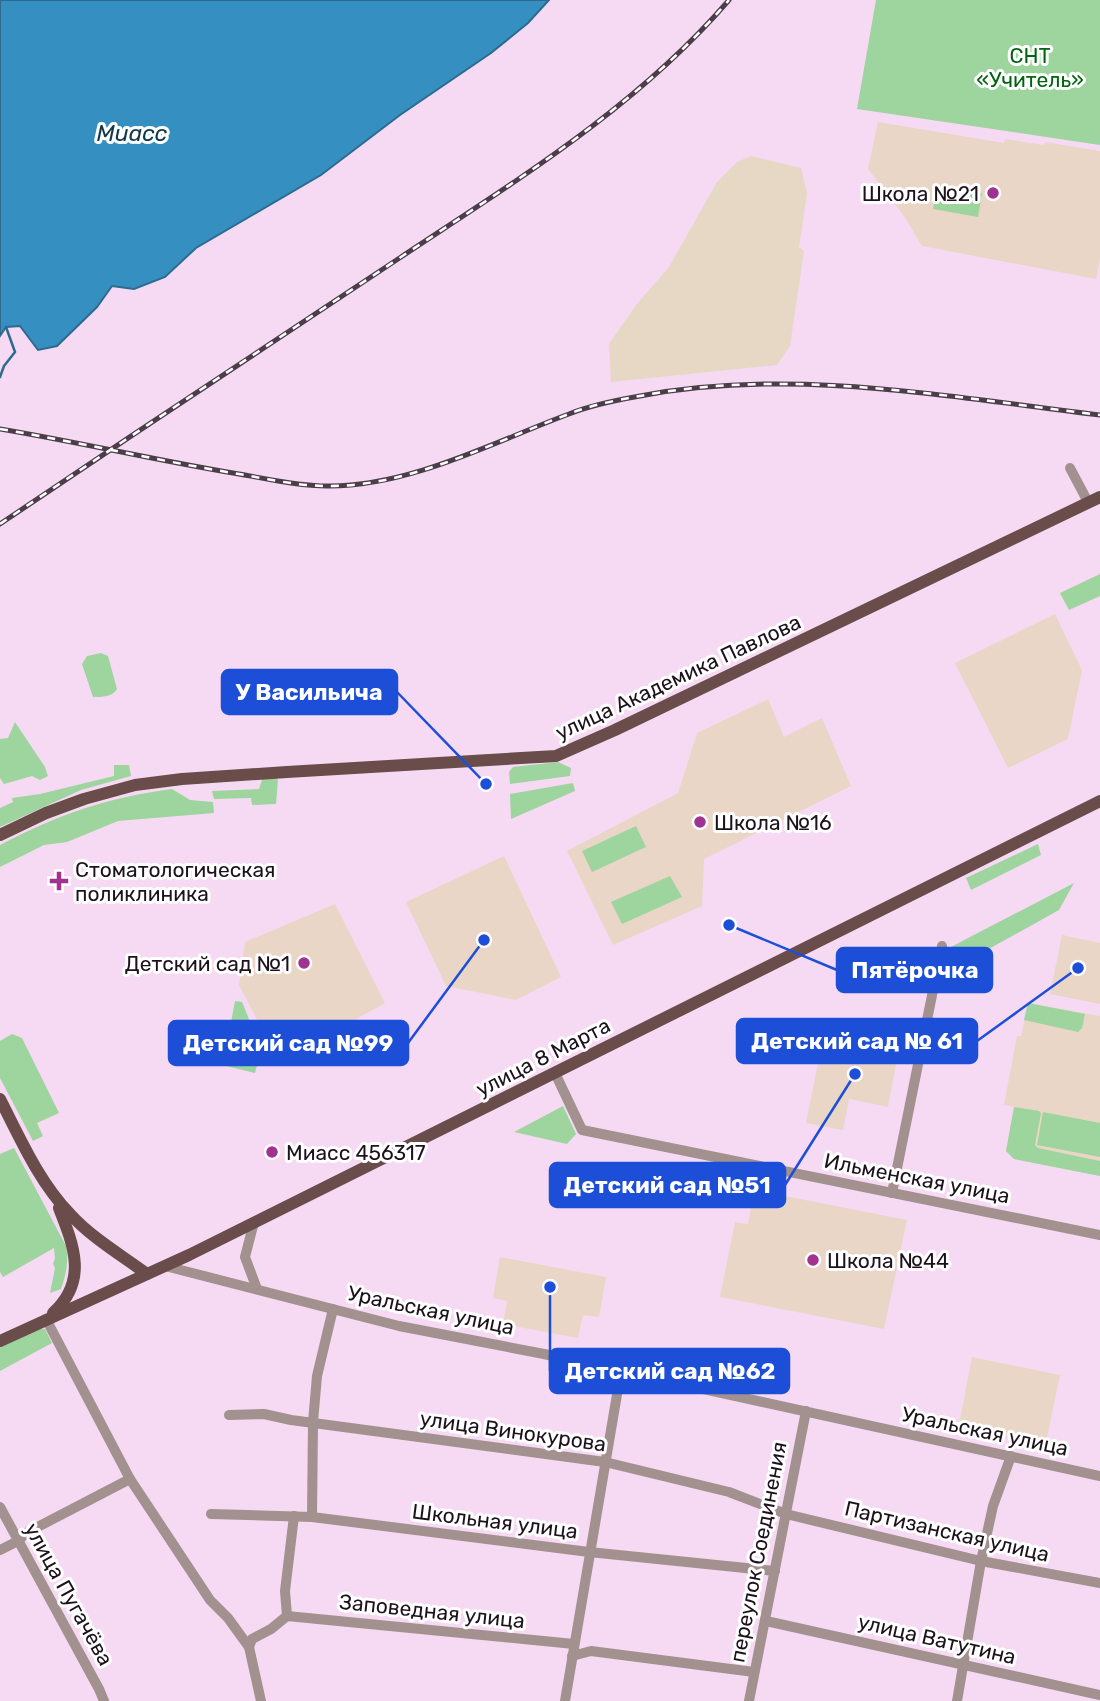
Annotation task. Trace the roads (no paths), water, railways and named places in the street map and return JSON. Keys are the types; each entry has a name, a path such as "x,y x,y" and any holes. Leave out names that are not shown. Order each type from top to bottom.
{"main road":[{"name":"улица Академика Павлова","path":"0,835 46,813 135,785 260,773 556,756 706,687 1094,499"},
{"name":"улица 8 Марта","path":"0,1341 165,1266 1100,801"},
{"path":"0,1099 32,1160 56,1198 82,1226 147,1274"},
{"path":"46,1319 62,1305 71,1290 75,1268 74,1247 56,1198"}],"street":[{"path":"1070,468 1094,499"},
{"path":"892,1193 942,946"},
{"name":"Ильменская улица","path":"555,1073 582,1130 1100,1235"},
{"path":"254,1222 245,1257 257,1290"},
{"name":"Уральская улица","path":"165,1266 399,1326 472,1339 1100,1476"},
{"path":"312,1517 313,1422 317,1376 333,1308"},
{"path":"46,1319 130,1479 210,1600 228,1618 249,1647 262,1701"},
{"path":"565,1701 621,1371"},
{"name":"переулок Соединения","path":"749,1701 806,1411"},
{"name":"улица Винокурова","path":"229,1415 264,1414 605,1462 729,1492 786,1514"},
{"path":"957,1701 993,1506 1011,1456"},
{"path":"0,1550 18,1541 26,1533 130,1479"},
{"name":"улица Пугачёва","path":"0,1507 104,1701"},
{"name":"Школьная улица","path":"211,1514 312,1517 589,1552 775,1571"},
{"name":"Партизанская улица","path":"786,1514 981,1561 1100,1583"},
{"path":"249,1647 252,1639 287,1616 285,1591 294,1516"},
{"name":"Заповедная улица","path":"287,1616 574,1644"},
{"name":"улица Ватутина","path":"765,1620 1100,1695"},
{"path":"572,1656 592,1651 754,1672"}],"water":[{"name":"Миасс","path":"0,0 549,0 528,23 491,53 400,115 321,175 196,248 165,277 134,289 112,286 97,307 57,346 38,350 20,326 6,327 0,336"}],"waterway":[{"path":"0,377 4,366 15,352 6,327"}],"railway":[{"path":"0,524 574,140 655,74 693,39 729,0"},
{"path":"0,429 280,481 327,486 358,484 420,471 586,408 697,388 754,384 870,388 1100,415"}],"place":[{"name":"Школа №21","path":"993,193"},
{"name":"У Васильича","path":"486,784"},
{"name":"Школа №16","path":"700,822"},
{"name":"Стоматологическая поликлиника","path":"59,881"},
{"name":"Пятёрочка","path":"729,925"},
{"name":"Детский сад №99","path":"484,940"},
{"name":"Детский сад №1","path":"304,963"},
{"name":"Детский сад № 61","path":"1078,968"},
{"name":"Детский сад №51","path":"855,1074"},
{"name":"Миасс 456317","path":"272,1152"},
{"name":"Школа №44","path":"813,1260"},
{"name":"Детский сад №62","path":"550,1287"}],"park label":[{"name":"СНТ «Учитель»","path":"1030,67"}]}
